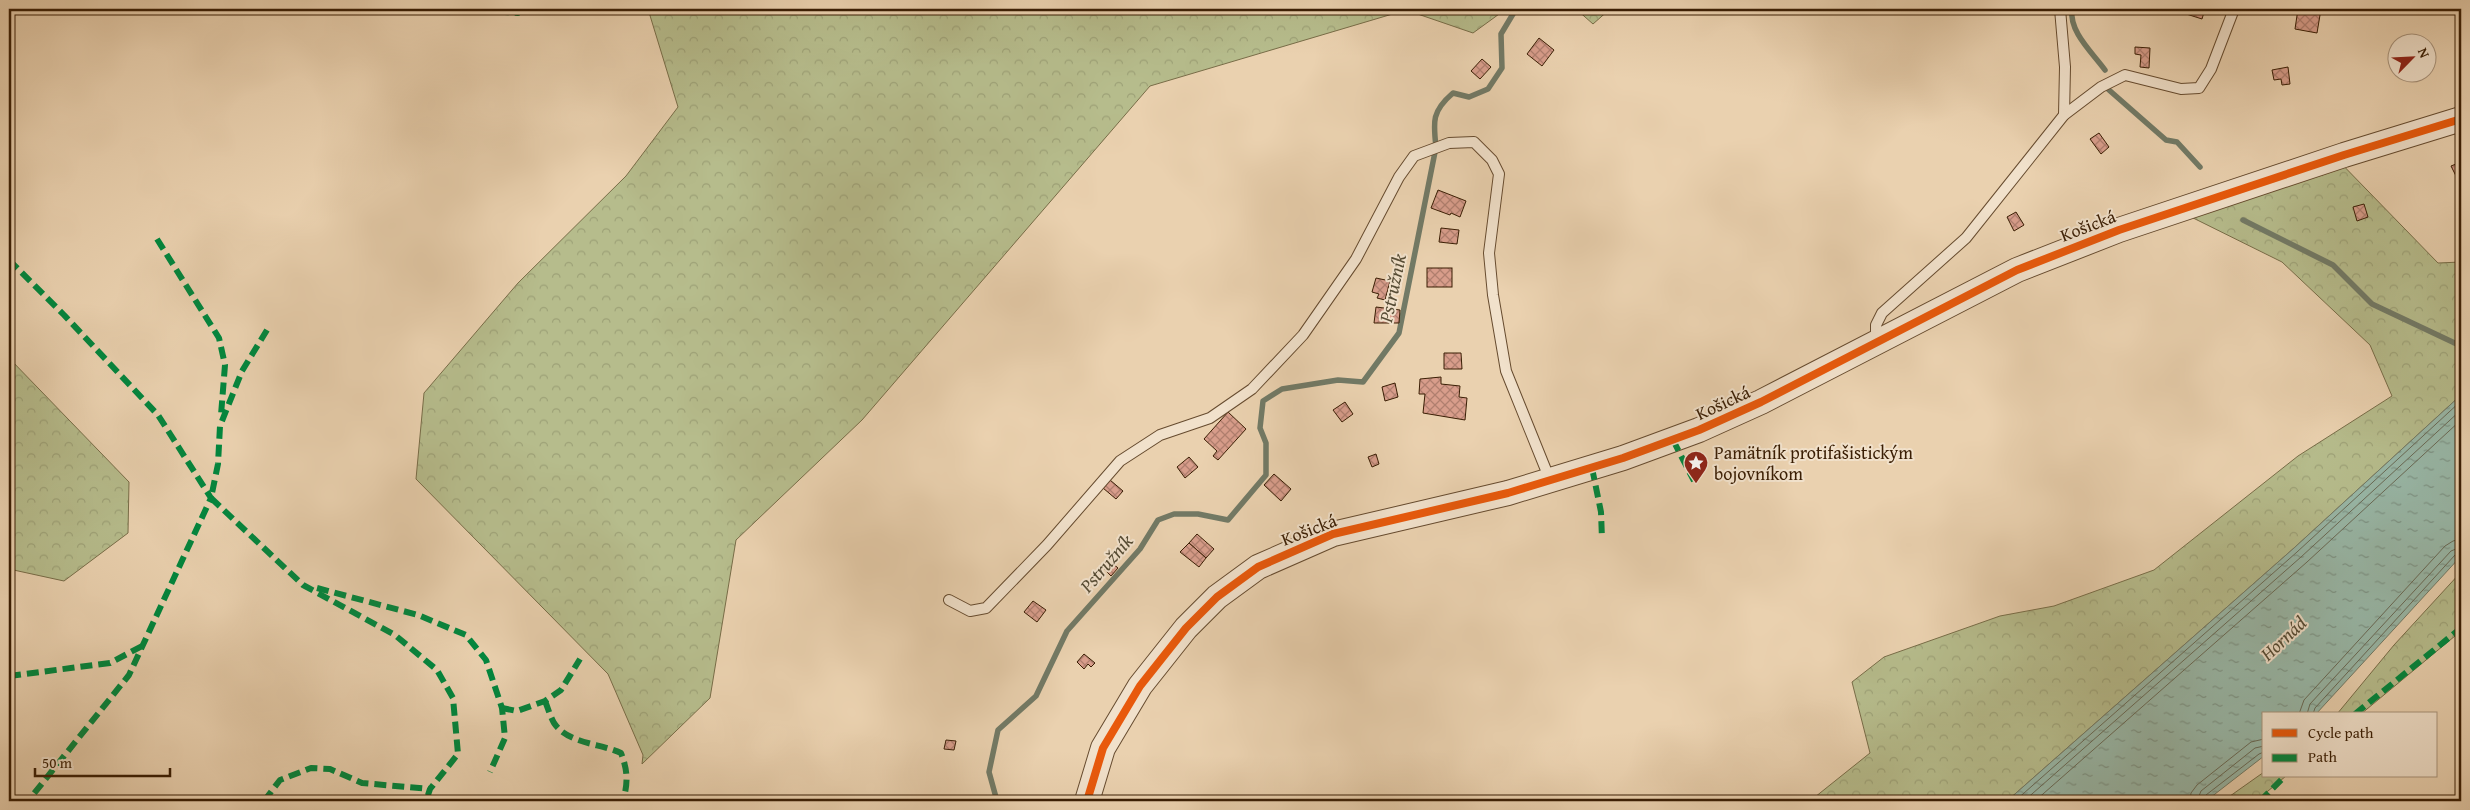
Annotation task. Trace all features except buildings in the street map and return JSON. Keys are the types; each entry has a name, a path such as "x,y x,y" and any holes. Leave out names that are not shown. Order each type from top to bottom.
{"street":[{"name":"Košická","path":"1087,801 1103,748 1140,686 1186,628 1217,598 1258,567 1333,534 1508,493 1623,458 1699,430 1761,402 2017,270 2119,230 2249,186 2461,119"}],"lane":[{"path":"2060,9 2065,68 2064,115"},
{"path":"1876,342 1876,324 1882,313 1966,238 2064,115 2101,87 2125,75 2181,89 2199,88 2211,69 2234,9"},
{"path":"949,600 970,611 986,608 1047,545 1120,461 1160,436 1210,418 1252,389 1303,335 1356,260 1399,177 1414,156 1449,143 1474,142 1492,160 1498,174 1489,253 1493,295 1506,371 1550,480"}],"green space":[{"path":"648,9 1506,9 1473,33 1406,10 1150,86 862,420 736,540 710,698 642,764 643,755 608,674 416,479 424,393 518,283 626,176 678,107"},
{"path":"1576,9 1610,9 1593,24"},
{"path":"2332,154 2438,263 2461,262 2461,395 2294,548 2007,801 1800,801 1815,797 1870,753 1852,682 1884,657 2000,616 2054,606 2154,570 2298,456 2392,396 2370,345 2282,262 2175,209"},
{"path":"9,358 129,482 128,533 64,581 9,569"},
{"path":"2461,572 2461,631 2363,712 2339,712 2394,645"},
{"path":"2262,773 2262,778 2284,778 2256,801 2223,801"}],"water":[{"name":"Hornád","path":"2461,395 2461,556 2318,712 2262,712 2262,758 2206,801 2007,801 2294,548"}],"waterway":[{"name":"Pstružník","path":"997,801 989,772 998,730 1036,696 1067,631 1140,549 1158,520 1174,514 1198,514 1228,520 1266,475 1266,443 1260,428 1263,401 1282,389 1338,380 1363,382 1399,333 1436,147 1435,117 1441,105 1453,93 1469,97 1488,89 1502,68 1501,34 1516,9"},
{"path":"2072,9 2074,26 2078,34 2105,70"},
{"path":"2109,90 2166,140 2177,142 2200,167"},
{"path":"2243,220 2333,265 2372,304 2461,346"}],"marked path":[{"path":"461,9 518,13 521,9"},
{"path":"157,239 219,338 225,365 221,415"},
{"path":"9,260 64,315 158,415 211,498 129,675 28,801"},
{"path":"267,330 242,371 220,426 218,464 211,498 303,585 395,635 437,670 453,698 458,754 430,789 426,801"},
{"path":"1673,440 1694,481"},
{"path":"1592,468 1601,512 1602,539"},
{"path":"317,588 418,615 466,635 486,660 502,708 505,738 490,772"},
{"path":"2357,712 2461,628"},
{"path":"9,676 110,663 144,645"},
{"path":"502,708 517,711 545,701 561,690 580,659"},
{"path":"545,701 554,723 567,735 621,753 626,777 623,801"},
{"path":"264,801 280,780 311,768 330,769 362,783 430,789"},
{"path":"2260,801 2283,778"}],"cycle path":[{"path":"1087,801 1103,748 1140,686 1186,628 1217,597 1258,567 1333,534 1508,493 1623,458 1699,430 1761,402 2017,270 2119,230 2344,155 2461,119"}],"place":[{"name":"Pamätník protifašistickým bojovníkom","path":"1696,484"}]}
